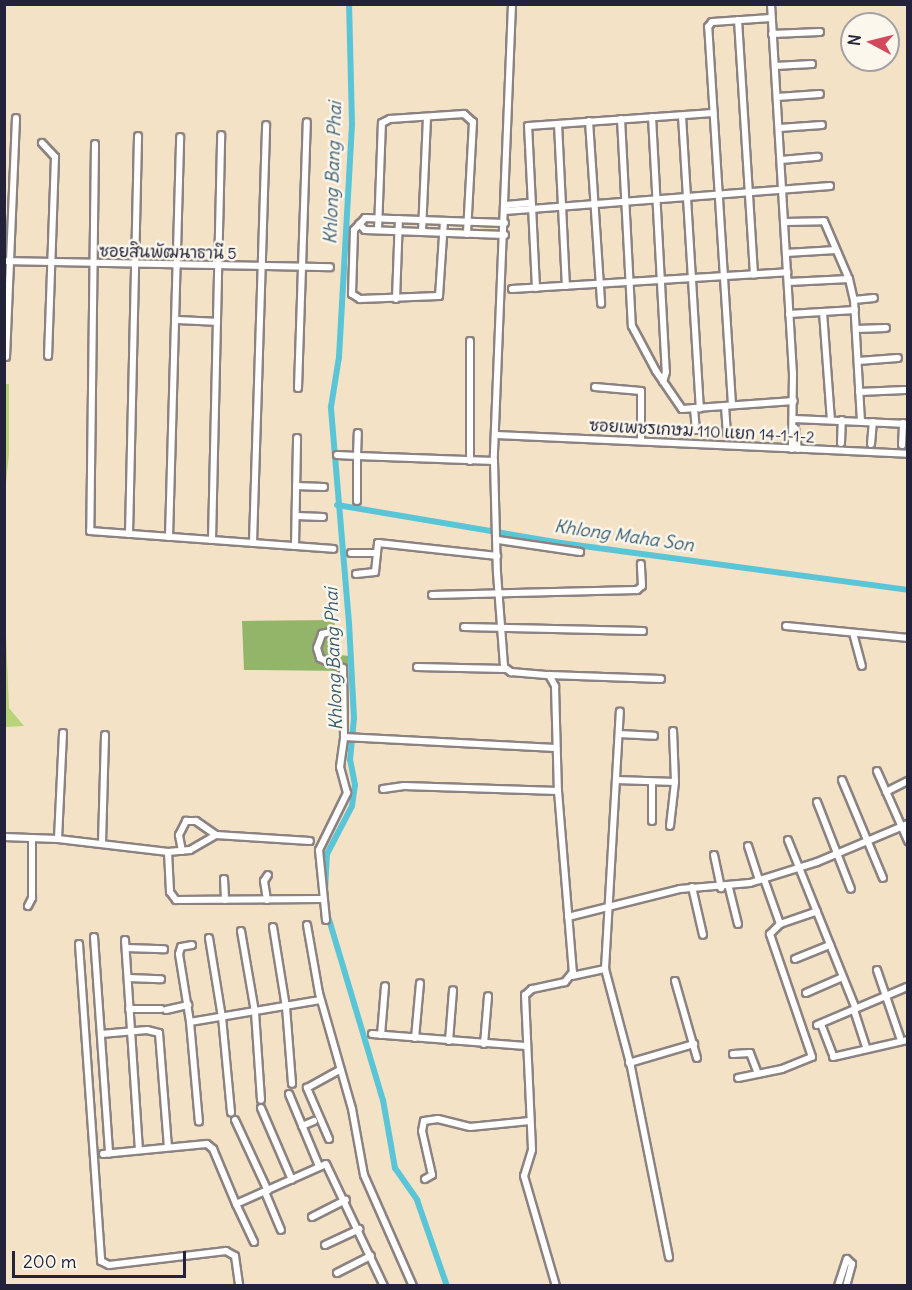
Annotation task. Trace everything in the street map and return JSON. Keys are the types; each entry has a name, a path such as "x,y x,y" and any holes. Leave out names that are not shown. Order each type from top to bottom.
{"street":[{"path":"505,669 498,593 499,525 494,461 505,235 512,4"},
{"path":"771,4 788,282 795,449"},
{"path":"727,433 728,405 708,27 711,22 771,18"},
{"path":"738,20 754,274"},
{"path":"772,34 820,32"},
{"path":"775,66 812,64"},
{"path":"777,97 820,94"},
{"path":"536,288 529,206 526,128 589,121 714,113"},
{"path":"378,230 382,123 464,114 472,118 467,234"},
{"path":"682,116 697,408 696,430"},
{"path":"422,232 427,117"},
{"path":"652,117 666,372 663,382"},
{"path":"6,357 6,261 16,118"},
{"path":"621,119 633,330 663,382 680,408 794,401"},
{"path":"589,121 601,304"},
{"path":"298,388 307,122"},
{"path":"558,124 566,286"},
{"path":"253,543 259,438 261,267 266,125"},
{"path":"779,128 822,125"},
{"path":"212,540 221,135"},
{"path":"129,534 138,136"},
{"path":"169,537 180,137"},
{"path":"42,143 55,157 48,356"},
{"path":"95,144 88,527 94,532 333,549"},
{"path":"781,160 818,157"},
{"path":"506,208 830,186"},
{"path":"444,221 439,297 360,299 352,294 354,230 365,218 399,219 467,222 505,224"},
{"path":"396,299 399,219"},
{"path":"784,222 824,221 849,279 855,310 861,421"},
{"path":"359,224 365,230 505,235"},
{"path":"786,254 836,250"},
{"name":"ซอยสินพัฒนาธานี 5","path":"6,261 218,267 330,267"},
{"path":"512,290 787,272"},
{"path":"788,282 849,279"},
{"path":"854,300 874,298"},
{"path":"789,314 855,310"},
{"path":"823,312 831,420"},
{"path":"176,320 217,322"},
{"path":"856,329 886,328"},
{"path":"470,341 470,460"},
{"path":"858,361 898,358"},
{"path":"594,387 641,391 641,441"},
{"path":"859,392 905,390"},
{"path":"795,419 905,424 902,445"},
{"path":"841,443 842,420"},
{"path":"872,444 873,422"},
{"path":"357,501 358,433"},
{"name":"ซอยเพชรเกษม 110 แยก 14-1-1-2","path":"496,435 908,454"},
{"path":"295,546 297,438"},
{"path":"337,455 494,461"},
{"path":"296,486 324,487"},
{"path":"296,516 323,517"},
{"path":"498,538 580,552"},
{"path":"356,574 375,572 378,543 497,556"},
{"path":"351,553 377,553"},
{"path":"432,595 637,590 642,586 641,564"},
{"path":"786,626 908,638"},
{"path":"464,627 643,631"},
{"path":"326,920 322,899 319,850 347,797 340,766 346,737 342,668 320,658 317,648 322,634 331,632"},
{"path":"853,633 862,666"},
{"path":"417,667 505,669 549,675 661,679"},
{"path":"549,675 555,686 558,791 572,976"},
{"path":"620,711 605,969 629,1063 669,1257"},
{"path":"670,826 675,782 673,731"},
{"path":"58,839 63,733"},
{"path":"619,734 654,736"},
{"path":"102,843 105,735"},
{"path":"346,737 556,748"},
{"path":"877,771 905,825 908,841"},
{"path":"616,780 675,782"},
{"path":"842,780 883,878"},
{"path":"886,792 908,781"},
{"path":"652,782 652,821"},
{"path":"382,789 416,786 558,791"},
{"path":"818,802 851,889"},
{"path":"182,850 179,836 186,821 196,821 216,835 310,841"},
{"path":"568,917 692,888 729,888 761,880 838,854 905,825"},
{"path":"4,837 102,843 168,852 196,847 216,835"},
{"path":"28,906 32,898 32,838"},
{"path":"788,840 843,977 866,1046"},
{"path":"748,846 780,924"},
{"path":"168,852 173,898 322,899"},
{"path":"714,855 721,888"},
{"path":"267,900 264,881 268,875"},
{"path":"224,879 225,900"},
{"path":"692,888 703,935"},
{"path":"729,888 738,924"},
{"path":"738,1078 809,1061 812,1057 770,934 780,924 817,911"},
{"path":"307,925 320,1000 340,1071 364,1175 413,1286"},
{"path":"273,927 286,1007 292,1084"},
{"path":"241,932 255,1012 261,1100"},
{"path":"94,937 106,1153 192,1143 210,1146 254,1242"},
{"path":"209,938 222,1017 233,1117 267,1192 281,1230"},
{"path":"125,940 139,1150"},
{"path":"79,944 101,1261 109,1265 230,1252 235,1256 239,1286"},
{"path":"192,945 181,947 179,954 188,1005 199,1122"},
{"path":"795,959 830,945"},
{"path":"126,948 164,949"},
{"path":"556,1286 524,1184 532,1150 526,1046 526,993 565,982 572,976 605,969"},
{"path":"877,970 900,1037"},
{"path":"806,993 843,977"},
{"path":"128,978 161,980"},
{"path":"675,981 697,1058"},
{"path":"415,1038 420,982"},
{"path":"381,1035 385,986"},
{"path":"907,987 819,1024 832,1055 908,1040"},
{"path":"449,1041 453,990"},
{"path":"484,1044 488,996"},
{"path":"190,1022 320,1000"},
{"path":"129,1009 164,1009 188,1005"},
{"path":"101,1034 131,1030 159,1033 168,1147"},
{"path":"372,1034 526,1046"},
{"path":"629,1063 694,1044"},
{"path":"734,1054 750,1053 758,1074"},
{"path":"329,1139 307,1088 340,1071"},
{"path":"288,1094 319,1166"},
{"path":"261,1108 292,1180"},
{"path":"425,1179 432,1175 422,1131 427,1119 470,1127 530,1121"},
{"path":"302,1126 314,1120"},
{"path":"236,1204 328,1164 359,1229 382,1285"},
{"path":"312,1217 345,1200"},
{"path":"325,1245 359,1229"},
{"path":"337,1273 371,1256"},
{"path":"838,1286 847,1259 852,1264 846,1286"}],"green space":[{"path":"5,384 9,384 9,454 5,492"},
{"path":"4,587 9,708 24,726 5,727"},
{"path":"335,620 332,654 349,656 347,671 244,670 242,621"}],"waterway":[{"name":"Khlong Bang Phai","path":"325,891 327,854 352,806 355,785 350,760 354,718 349,623 331,407 339,357 352,124 349,4"},
{"name":"Khlong Maha Son","path":"337,505 561,543 908,590"},
{"name":"Khlong Bang Phai","path":"328,916 383,1100 395,1168 417,1200 447,1286"}]}
